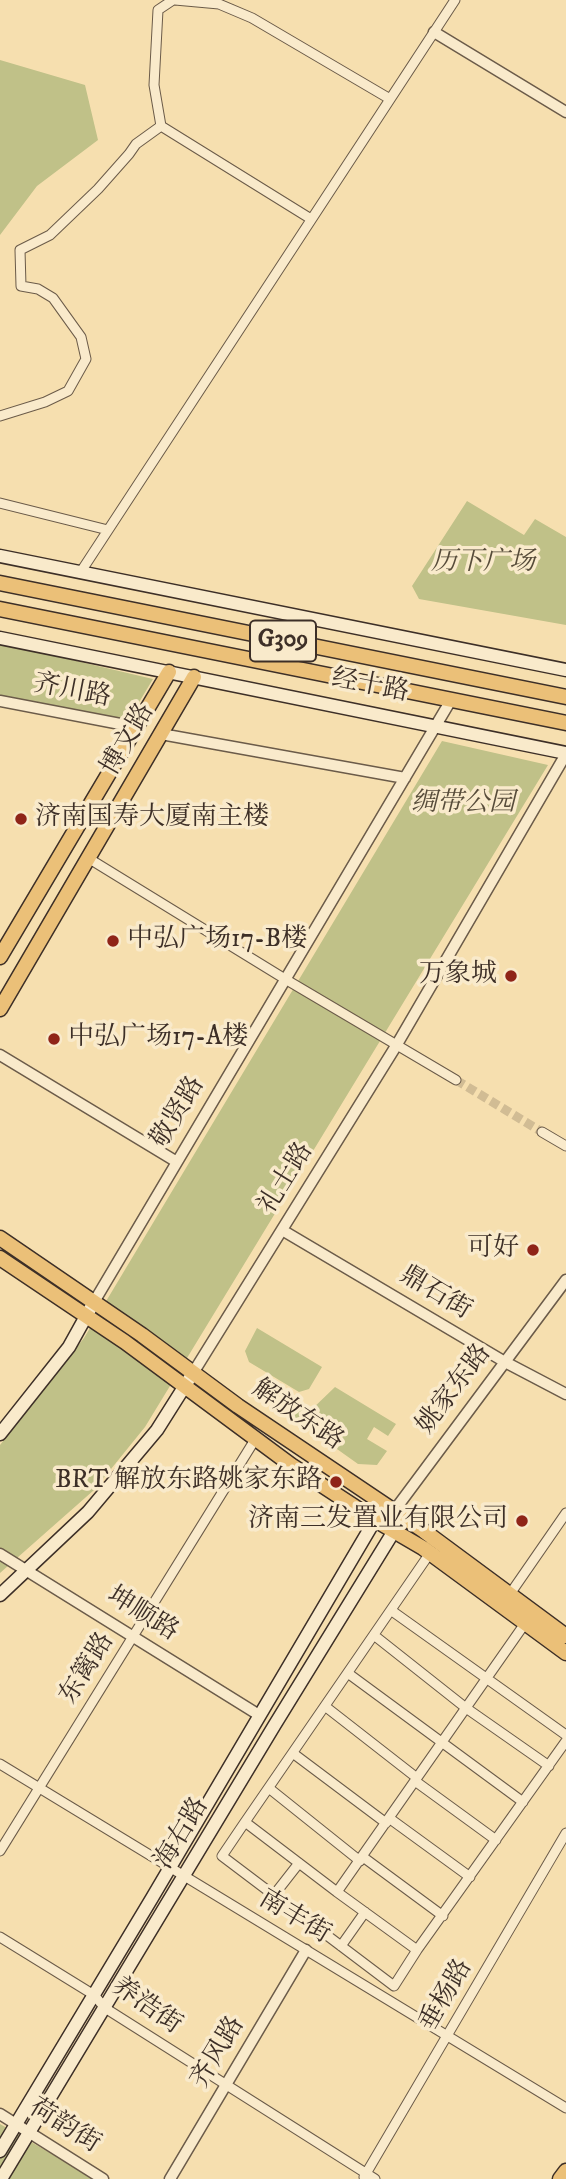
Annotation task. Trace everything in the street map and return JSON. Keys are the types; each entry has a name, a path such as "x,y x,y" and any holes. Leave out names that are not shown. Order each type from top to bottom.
{"main road":[{"name":"经十路","path":"0,556 566,670"},
{"name":"经十路","path":"0,583 566,697"},
{"name":"经十路","path":"0,609 566,723"},
{"name":"经十路","path":"0,638 566,753"},
{"name":"博文路","path":"0,957 169,672"},
{"name":"博文路","path":"0,1009 194,677"},
{"name":"解放东路","path":"0,1238 94,1302 291,1465 430,1553 566,1653"},
{"name":"解放东路","path":"0,1258 86,1316 238,1406 394,1511 566,1636"},
{"name":"敬贤路","path":"0,1434 69,1347 94,1302"},
{"name":"礼士路","path":"0,1595 88,1512 157,1430 189,1379"},
{"path":"394,1511 394,1531"},
{"name":"海右路","path":"0,2151 375,1520"},
{"name":"海右路","path":"1,2179 394,1531"},
{"path":"560,2179 566,2171"}],"street":[{"path":"312,219 161,126 154,85 158,10 174,0 219,4 252,18 390,99"},
{"path":"80,573 455,0"},
{"path":"434,32 566,112"},
{"path":"0,416 45,402 68,391 86,359 81,337 53,298 38,289 21,286 20,250 50,235 98,189 136,144 161,126"},
{"path":"0,503 108,530"},
{"name":"敬贤路","path":"94,1302 451,700"},
{"name":"齐川路","path":"0,701 136,727"},
{"path":"160,734 405,778"},
{"name":"礼士路","path":"189,1379 396,1046 566,753"},
{"path":"88,858 456,1080"},
{"path":"0,1055 177,1162"},
{"path":"542,1132 566,1146"},
{"name":"鼎石街","path":"282,1230 505,1362 566,1394"},
{"name":"姚家东路","path":"375,1520 394,1511 566,1280"},
{"name":"东篱路","path":"0,1852 256,1438"},
{"path":"510,1594 566,1513"},
{"path":"430,1553 222,1856 394,1986 566,1741"},
{"name":"坤顺路","path":"0,1554 259,1715"},
{"path":"392,1611 566,1735"},
{"path":"337,1892 526,1622"},
{"path":"375,1636 466,1708 549,1766"},
{"path":"349,1674 523,1802"},
{"path":"326,1707 496,1840"},
{"path":"294,1754 470,1877"},
{"name":"南丰街","path":"0,1764 566,2108"},
{"path":"270,1789 361,1859 443,1916"},
{"path":"245,1822 417,1950"},
{"name":"垂杨路","path":"368,2177 566,1833"},
{"path":"274,1895 299,1863"},
{"path":"341,1946 365,1912"},
{"name":"养浩街","path":"0,1937 94,1995 105,2008 368,2177"},
{"name":"齐风路","path":"170,2179 306,1950"},
{"name":"荷韵街","path":"0,2114 103,2179"}],"green space":[{"path":"0,60 85,85 98,140 37,186 0,235"},
{"name":"历下广场","path":"467,501 524,535 535,519 566,537 566,625 419,599 412,586"},
{"path":"0,643 153,679 123,729 0,699"},
{"name":"绸带公园","path":"442,741 548,765 145,1427 94,1490 0,1573 0,1445 84,1338"},
{"path":"257,1328 322,1367 309,1389 299,1392 249,1362 245,1351"},
{"path":"335,1387 396,1424 388,1436 374,1427 367,1439 387,1451 377,1465 358,1464 278,1407 285,1400 309,1412"},
{"path":"0,2124 95,2179 0,2179"}],"tunnel":[{"path":"456,1080 542,1132"}],"place":[{"name":"济南国寿大厦南主楼","path":"21,819"},
{"name":"中弘广场17-B楼","path":"113,941"},
{"name":"万象城","path":"511,976"},
{"name":"中弘广场17-A楼","path":"54,1039"},
{"name":"可好","path":"533,1250"},
{"name":"BRT 解放东路姚家东路","path":"336,1482"},
{"name":"济南三发置业有限公司","path":"522,1521"}]}
